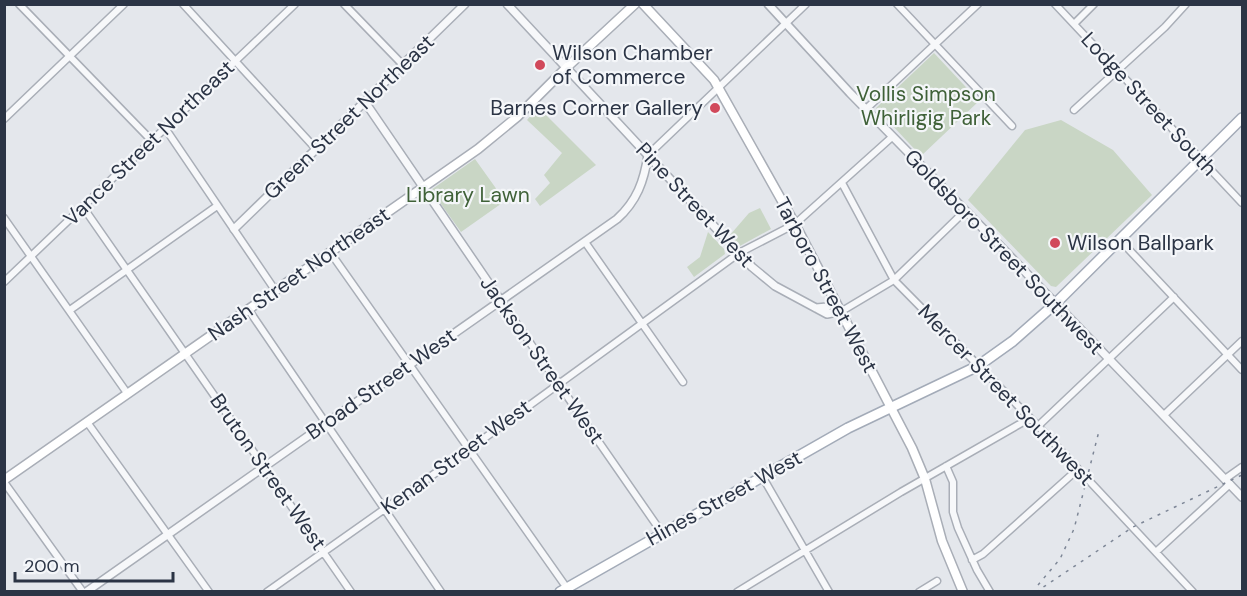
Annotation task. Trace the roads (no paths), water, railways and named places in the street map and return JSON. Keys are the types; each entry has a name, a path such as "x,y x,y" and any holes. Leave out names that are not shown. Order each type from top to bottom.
{"main road":[{"name":"Nash Street Northeast","path":"4,481 502,130 635,4"},
{"name":"Tarboro Street West","path":"643,4 714,80 795,224 912,448 925,479 942,541 963,591"},
{"name":"Hines Street West","path":"565,590 762,476 890,408 978,366 1013,341 1056,303 1242,118"}],"street":[{"path":"19,4 152,141"},
{"path":"4,118 124,4"},
{"path":"183,4 316,149"},
{"name":"Vance Street Northeast","path":"4,282 295,4"},
{"path":"344,4 403,65"},
{"name":"Green Street Northeast","path":"234,229 465,4"},
{"name":"Pine Street West","path":"507,4 764,278 827,314 842,311"},
{"name":"Goldsboro Street Southwest","path":"768,4 865,110 1056,303 1242,497"},
{"path":"648,155 806,4"},
{"path":"897,4 1012,126"},
{"path":"865,110 978,4"},
{"name":"Lodge Street South","path":"1055,4 1242,203"},
{"path":"1074,24 1094,4"},
{"path":"1074,110 1165,27 1186,4"},
{"name":"Jackson Street West","path":"365,102 662,533"},
{"path":"165,128 275,290"},
{"name":"Kenan Street West","path":"267,591 468,450 739,253 795,224 892,137"},
{"name":"Broad Street West","path":"85,591 617,219 630,206 642,184 648,155"},
{"name":"Mercer Street Southwest","path":"842,183 894,280 1038,426 1193,591"},
{"path":"70,310 218,206"},
{"name":"Bruton Street West","path":"83,207 351,591"},
{"path":"842,311 894,280 965,211"},
{"path":"4,218 128,393"},
{"path":"1119,239 1242,370"},
{"path":"585,242 683,382"},
{"path":"330,252 565,590"},
{"path":"1038,426 1174,297"},
{"path":"815,308 827,307 835,300"},
{"path":"248,309 441,591"},
{"path":"1164,415 1242,341"},
{"path":"737,591 946,466 1030,420"},
{"path":"87,422 208,591"},
{"path":"946,466 953,482 953,512 972,560 990,591"},
{"path":"1157,551 1242,467"},
{"path":"972,560 983,554 1078,469"},
{"path":"762,476 829,591"},
{"path":"4,481 85,591"},
{"path":"919,591 937,581"}],"railway":[{"path":"1038,585 1060,559 1074,529 1099,431"},
{"path":"1036,592 1133,527 1242,475"}],"place":[{"name":"Wilson Chamber of Commerce","path":"540,65"},
{"name":"Barnes Corner Gallery","path":"715,108"},
{"name":"Wilson Ballpark","path":"1055,243"}],"park label":[{"name":"Vollis Simpson Whirligig Park","path":"926,106"},
{"name":"Library Lawn","path":"468,195"}]}
